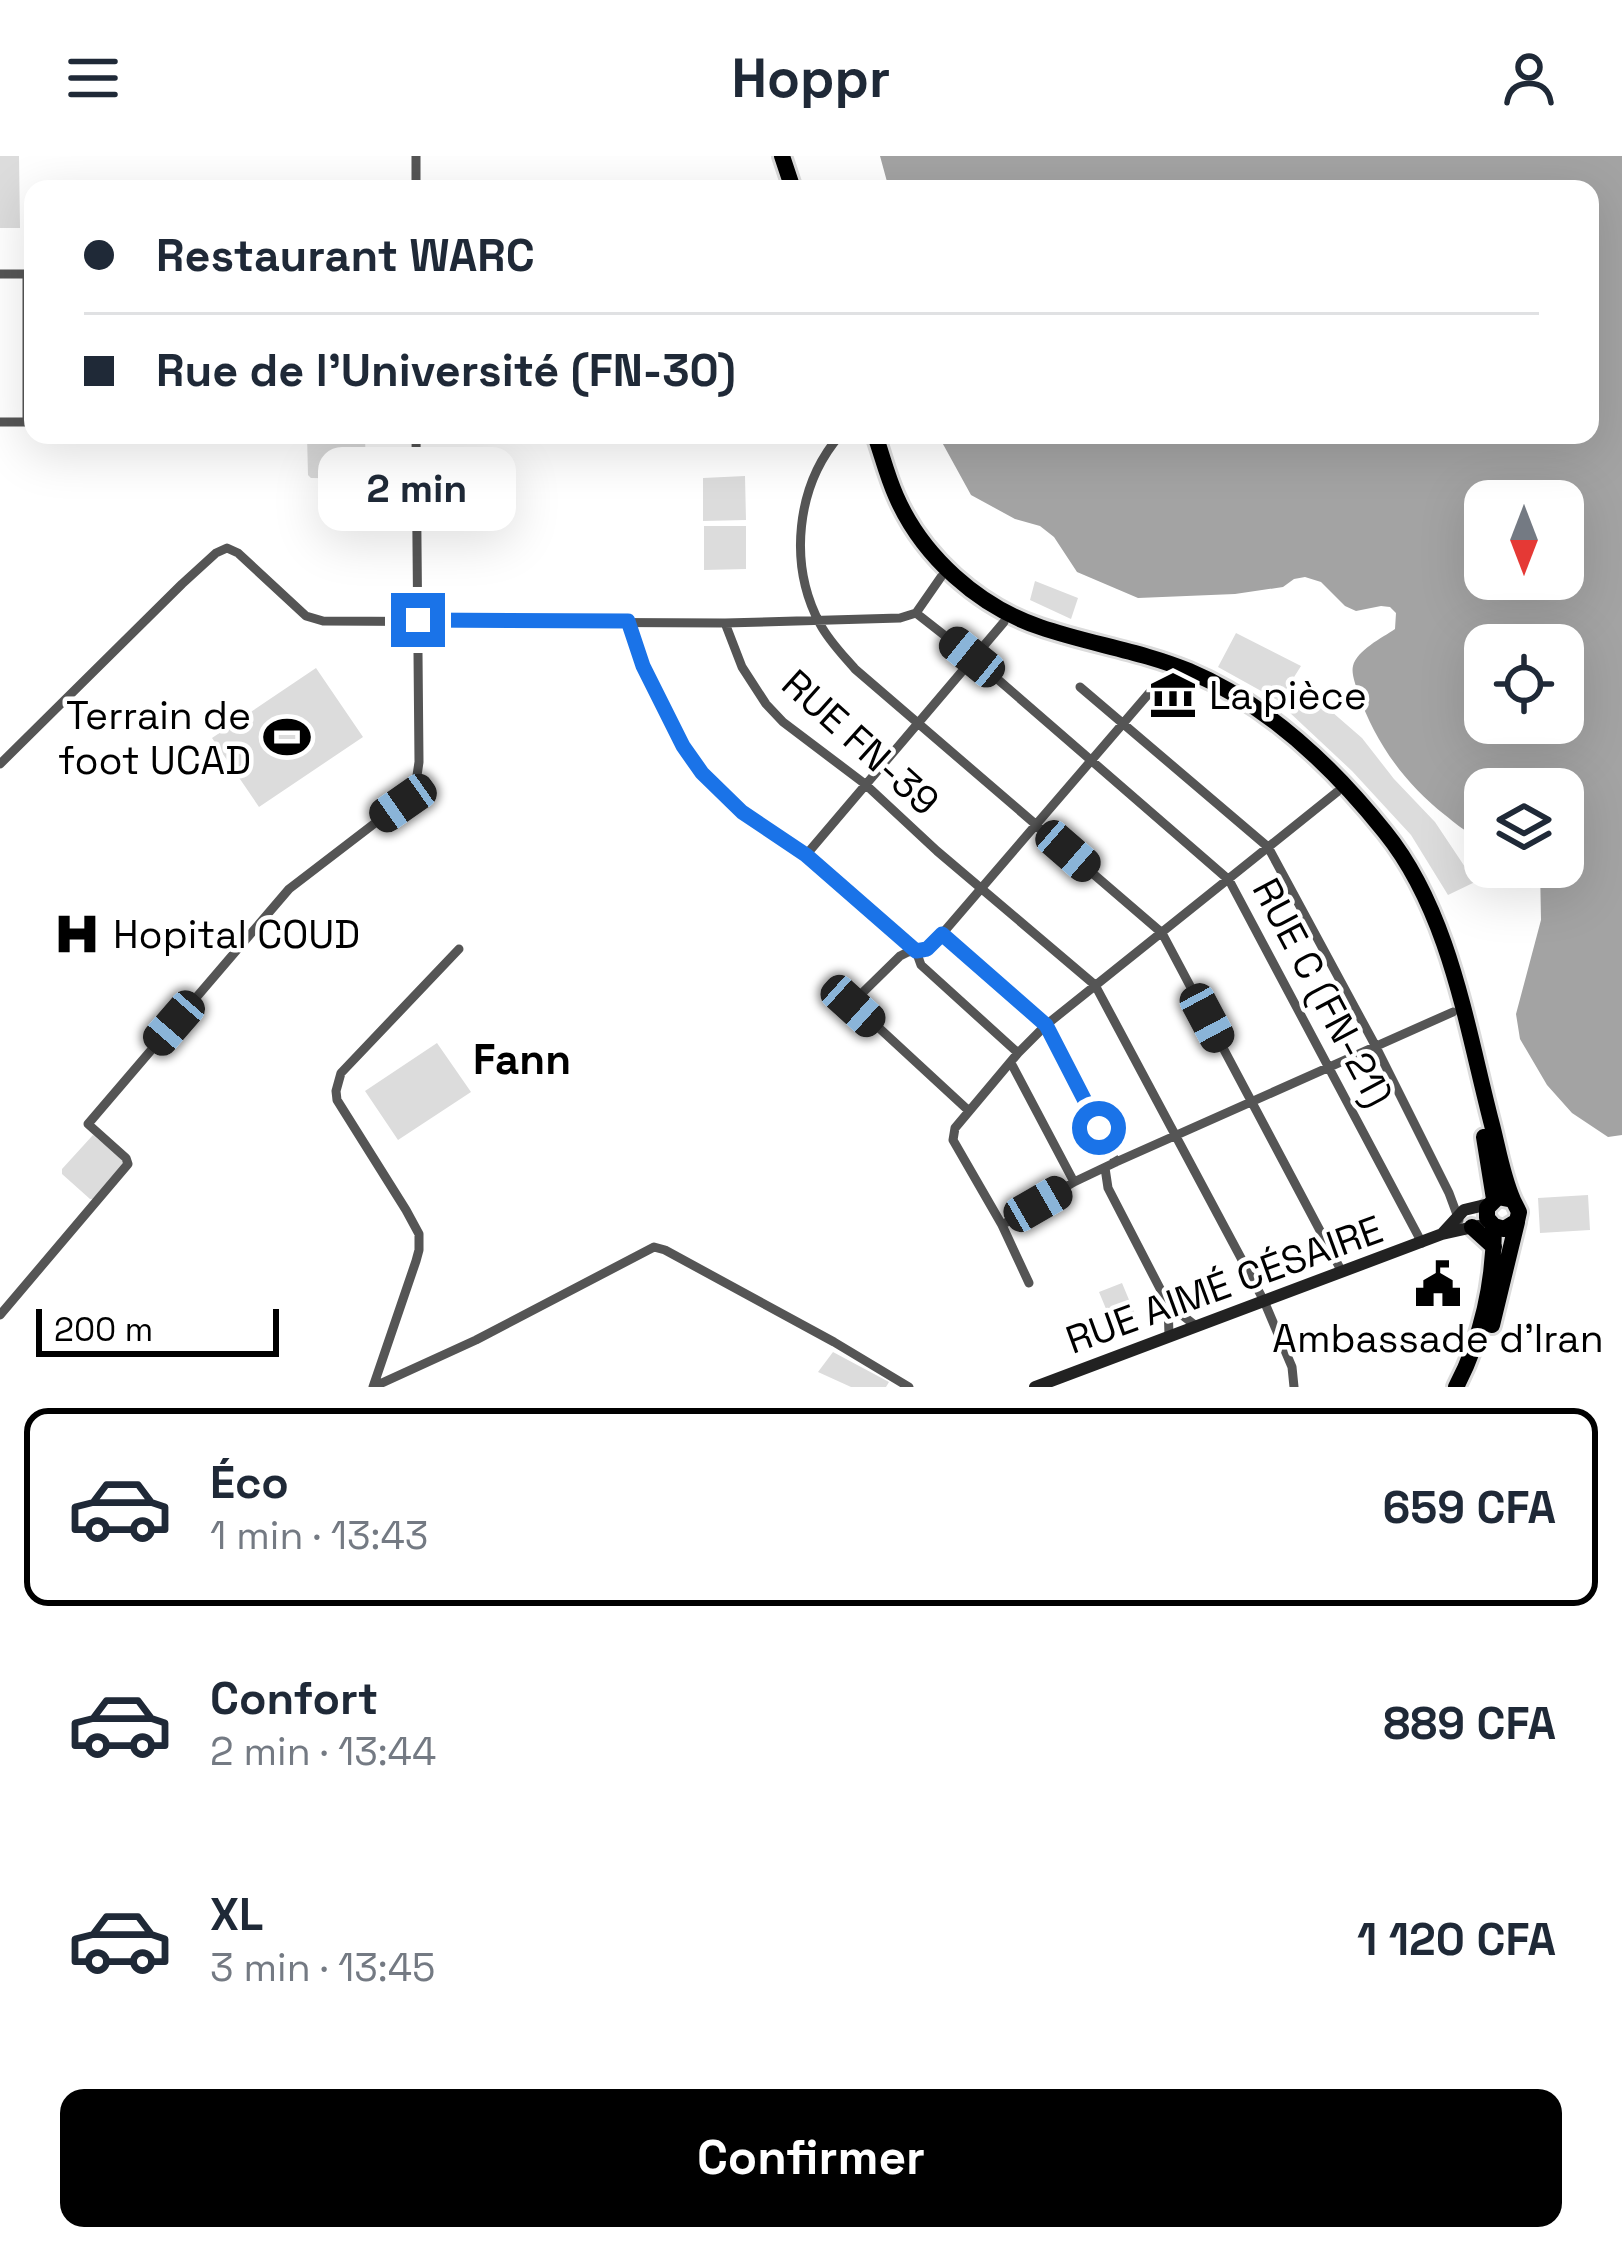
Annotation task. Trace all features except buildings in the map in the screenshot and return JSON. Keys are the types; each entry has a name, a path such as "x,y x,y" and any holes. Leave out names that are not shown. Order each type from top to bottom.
{"highway":[{"path":"868,444 890,503 941,577 1004,622 1164,671 1245,711 1279,736 1382,842 1425,917 1453,1012 1485,1138 1484,1216"},
{"path":"878,444 906,516 939,561 969,588 1001,610 1039,627 1168,663 1235,694 1302,744 1385,832 1412,872 1443,942 1484,1216 1494,1247 1481,1322 1456,1387"},
{"path":"1467,1387 1491,1327 1518,1208 1484,1216"}],"street":[{"path":"2,1310 128,1164 88,1124 289,889 415,789 416,444"},
{"path":"835,444 812,484 802,518 802,572 817,619 855,669 1162,933 1342,1272"},
{"path":"0,764 222,550 234,550 315,620 900,618 916,613 941,577"},
{"name":"RUE C (FN-21)","path":"916,613 1228,880 1328,1066 1433,1238"},
{"path":"628,621 643,666 683,746 702,773 742,812 806,855 916,951 921,965 1014,1058 1074,1183"},
{"name":"RUE FN-39","path":"725,622 742,668 783,722 865,784 1095,985"},
{"path":"806,855 1004,622"},
{"path":"969,1111 852,1003 900,956 927,949 942,934 1157,684"},
{"path":"1080,687 1268,847 1449,1193 1484,1216"},
{"path":"1029,1283 953,1140 955,1128 1046,1025 1337,793"},
{"path":"942,934 1046,1025 1110,1165 1108,1188 1168,1304 1196,1326"},
{"path":"373,1387 419,1242 406,1210 337,1100 337,1080 459,949"},
{"path":"1095,985 1264,1301 1292,1366 1294,1387"},
{"path":"1002,1225 1110,1165 1453,1012"},
{"path":"1433,1238 1484,1216"},
{"name":"RUE AIMÉ CÉSAIRE","path":"1035,1387 1433,1238"},
{"path":"373,1387 654,1247 759,1300 909,1387"},
{"path":"1168,1304 1169,1335"}],"shaded area":[{"path":"0,156 19,156 20,228 0,228"},
{"path":"880,156 1622,156 1622,1135 1608,1137 1572,1113 1547,1085 1520,1039 1516,1014 1541,920 1540,888 1584,888 1584,768 1464,768 1464,829 1430,803 1393,761 1358,693 1353,666 1359,655 1395,629 1396,613 1390,607 1356,611 1321,582 1305,577 1283,587 1235,594 1138,598 1077,572 1054,537 1040,526 1015,519 971,495 943,444 1599,444 1599,180 887,180"},
{"path":"307,444 365,444 364,479 308,475"},
{"path":"745,476 746,520 703,521 703,478"},
{"path":"704,526 746,526 746,569 704,570"},
{"path":"1035,581 1078,598 1071,619 1030,600"},
{"path":"1236,633 1301,666 1279,701 1218,667"},
{"name":"Terrain de foot UCAD","path":"316,668 363,737 259,807 212,738"},
{"path":"1309,692 1362,738 1435,822 1464,866 1464,887 1448,895 1411,835 1288,711"},
{"path":"437,1043 471,1092 398,1140 365,1091"},
{"path":"93,1135 124,1164 90,1199 62,1169"},
{"path":"1588,1195 1590,1230 1540,1233 1538,1198"},
{"path":"1122,1283 1137,1319 1114,1328 1099,1292"},
{"path":"833,1352 889,1382 886,1387 851,1387 818,1372"}],"place":[{"name":"La pièce","path":"1173,695"},
{"name":"Terrain de foot UCAD","path":"287,737"},
{"name":"Hopital COUD","path":"77,934"},
{"name":"Ambassade d'Iran","path":"1438,1284"}],"district":[{"name":"Fann","path":"522,1059"}],"route":[{"path":"418,620 628,621 643,666 683,746 702,773 742,812 806,855 916,951 927,949 942,934 1046,1025 1099,1128"}]}
